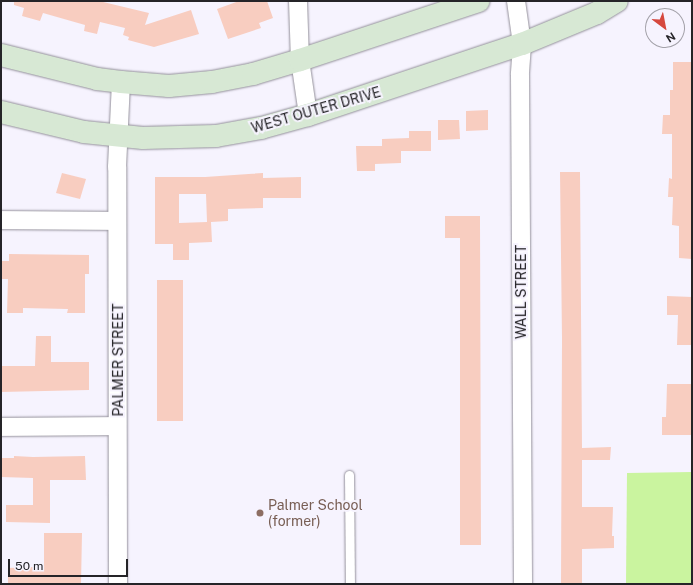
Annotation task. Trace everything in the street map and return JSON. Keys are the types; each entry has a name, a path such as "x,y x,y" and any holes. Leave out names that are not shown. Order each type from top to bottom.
{"main road":[{"path":"1,55 97,79 169,86 212,82 253,74 300,60 478,1"},
{"name":"WEST OUTER DRIVE","path":"1,112 84,132 118,136 170,139 216,136 261,128 308,115 522,44 597,13 617,1"}],"street":[{"path":"298,1 300,60 308,115"},
{"name":"WALL STREET","path":"516,1 522,44 520,83 523,584"},
{"name":"PALMER STREET","path":"118,584 117,221 118,136 121,82"},
{"path":"1,220 117,221"},
{"path":"1,427 118,426"}],"lane":[{"path":"349,475 350,584"}],"green space":[{"path":"692,472 692,584 626,584 627,473"}],"building":[{"path":"14,1 99,1 149,13 145,25 191,10 199,34 154,47 128,40 129,37 123,35 125,28 100,22 97,34 84,31 85,25 43,13 40,21 22,16 24,8 14,5"},
{"path":"239,1 267,1 273,18 259,23 261,28 228,39 217,9"},
{"path":"673,62 692,62 692,259 679,258 679,226 672,225 673,197 668,197 669,178 672,179 672,134 662,134 663,115 670,115 670,90 673,90"},
{"path":"488,110 488,130 466,131 466,111"},
{"path":"438,120 459,120 460,139 438,140"},
{"path":"409,131 431,131 431,151 401,151 401,163 375,164 375,171 357,171 356,146 382,146 382,139 409,138"},
{"path":"560,172 580,172 582,448 611,447 610,460 582,460 582,507 613,507 612,536 614,536 614,548 582,549 582,584 561,584 562,339"},
{"path":"62,173 86,179 80,199 56,193"},
{"path":"263,173 263,178 301,177 301,198 263,198 263,208 228,209 228,221 211,222 212,242 189,243 189,260 173,260 173,244 155,244 155,177 205,177","holes":["179,194 206,194 207,222 179,223"]},
{"path":"445,216 480,216 481,545 460,545 460,238 445,238"},
{"path":"9,254 89,255 89,274 85,274 85,313 67,313 68,309 23,308 23,313 7,313 8,279 1,279 1,261 9,261"},
{"path":"157,280 183,280 183,421 157,421"},
{"path":"667,296 692,297 692,345 677,345 678,315 667,315"},
{"path":"36,336 51,336 51,362 89,362 89,390 1,392 1,366 35,366"},
{"path":"667,384 692,384 692,435 662,435 662,417 666,417"},
{"path":"14,456 85,456 86,480 50,480 50,523 6,522 6,505 33,505 33,478 1,477 1,458 14,458"},
{"path":"44,533 82,533 81,584 8,584 8,568 44,565"}],"place":[{"name":"Palmer School (former)","path":"260,513"}]}
